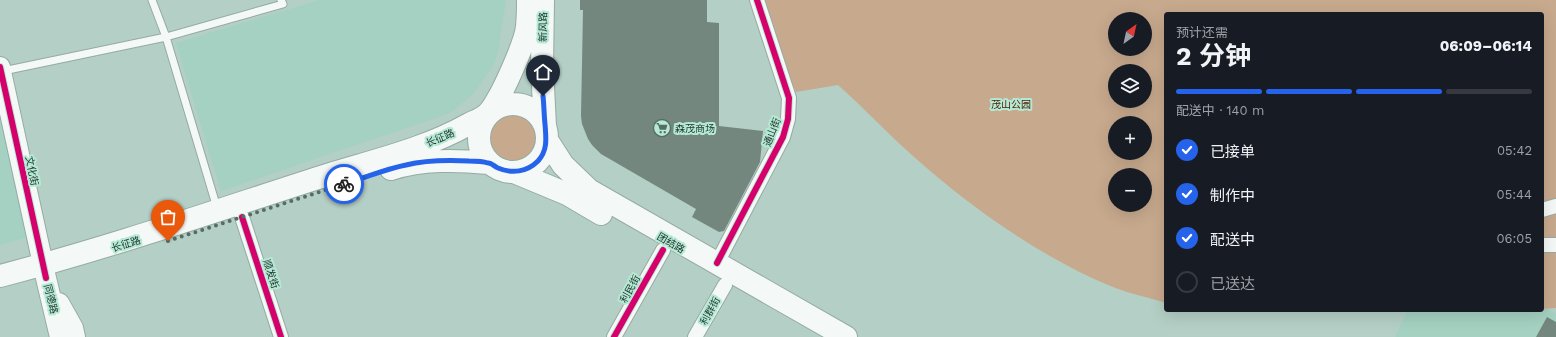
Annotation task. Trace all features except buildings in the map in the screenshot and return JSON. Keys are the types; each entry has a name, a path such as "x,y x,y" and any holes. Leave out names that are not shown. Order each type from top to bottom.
{"highway":[{"name":"新风路","path":"487,114 506,83 521,47 527,27 528,0"},
{"name":"新风路","path":"543,0 542,67 546,133"},
{"path":"516,103 530,108 541,119 546,133 545,148 538,161 527,168 514,172 497,168 489,163 484,156 478,139 482,121 487,114 500,106 516,103"},
{"name":"长征路","path":"0,291 44,271 218,210 418,147 457,131 487,114"},
{"name":"团结路","path":"546,133 563,165 589,190 846,337"},
{"name":"长征路","path":"0,276 44,271 145,248 405,165 446,161 489,163"},
{"name":"团结路","path":"514,172 567,194 816,337"}],"street":[{"name":"通山街","path":"717,263 782,137 788,119 789,98 757,0"},
{"name":"文化街","path":"0,70 44,271"},
{"path":"1544,209 1556,206"},
{"name":"顺发街","path":"242,217 281,337"},
{"path":"1544,245 1556,245"},
{"name":"利民街","path":"614,337 663,250"},
{"name":"同德路","path":"44,271 60,337"},
{"name":"同德路","path":"44,271 75,337"},
{"name":"利群街","path":"696,337 725,285"}],"lane":[{"path":"152,0 166,37 218,210"},
{"path":"0,70 166,37 283,4 281,0"}],"shaded area":[{"path":"320,0 506,0 498,52 494,64 471,96 450,113 221,191 176,43"},
{"path":"0,101 31,236 0,245"},
{"path":"1544,309 1548,309 1556,314 1556,337 1395,337 1407,312 1544,312"}],"green space":[{"name":"茂山公园","path":"765,0 1556,0 1556,308 1544,309 1544,12 1164,12 1164,302 1129,293 1108,285 1056,260 1031,245 981,211 935,175 903,147 838,85 796,92 786,69"},
{"path":"513,115 522,117 530,122 535,130 537,139 535,148 530,156 522,161 513,163 504,161 496,156 491,148 489,139 491,130 496,122 504,117"}],"cycle path":[{"path":"717,263 783,137 788,119 789,98 757,0"},
{"path":"0,67 46,278"},
{"path":"242,217 281,337"},
{"path":"614,337 663,250"}],"way so far":[{"path":"168,241 344,184"}],"place":[{"name":"森茂商场","path":"662,128"}],"route":[{"path":"344,184 405,165 425,162 468,161 489,163 505,171 514,172 523,170 538,161 545,148 547,140 543,96"}]}
